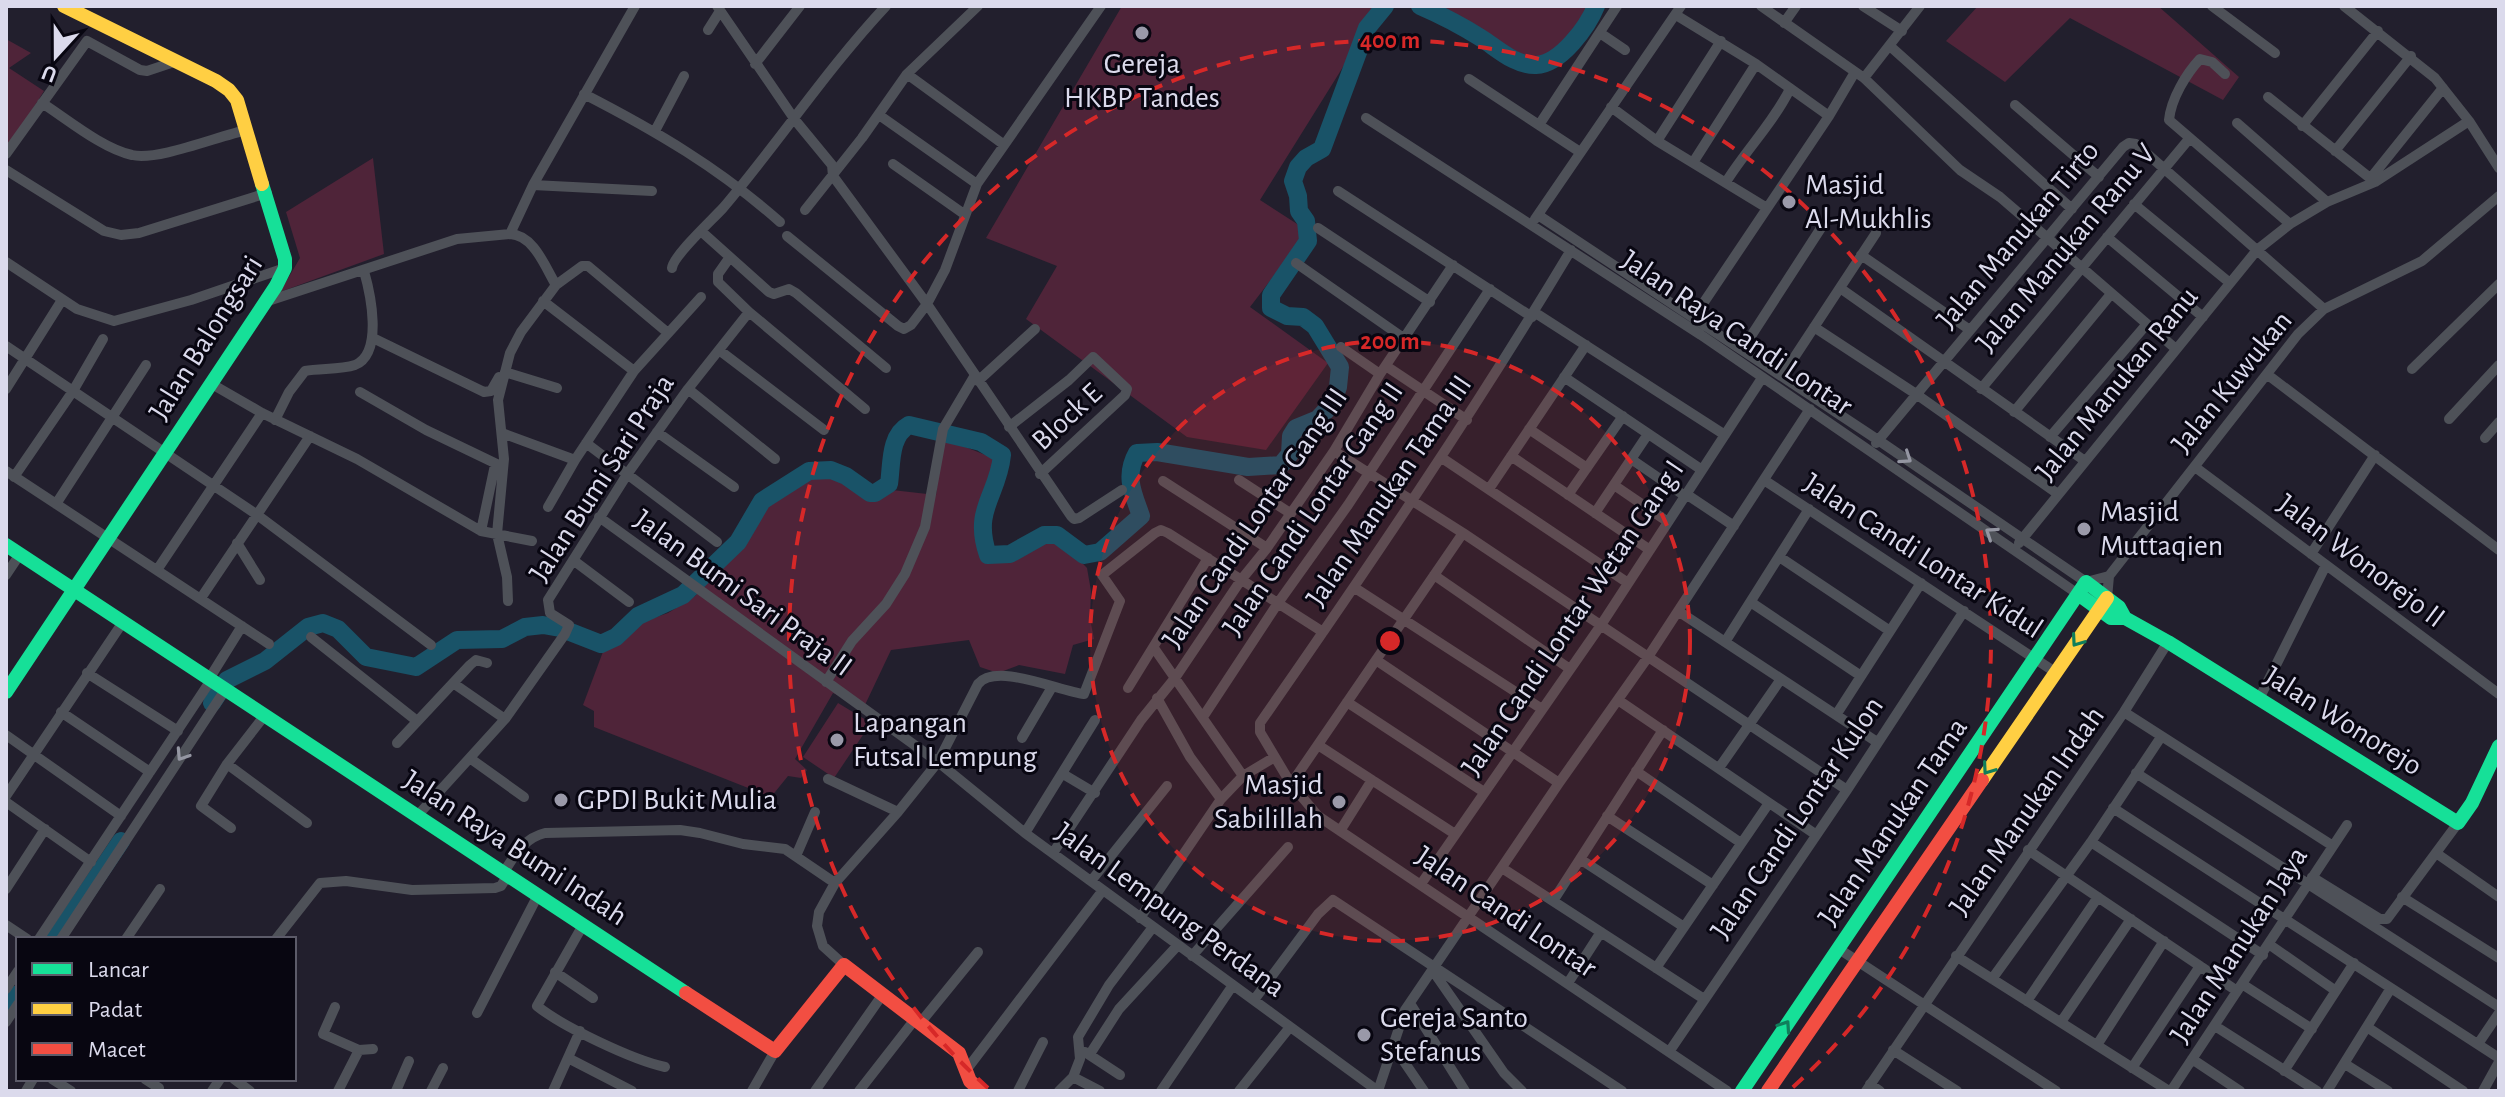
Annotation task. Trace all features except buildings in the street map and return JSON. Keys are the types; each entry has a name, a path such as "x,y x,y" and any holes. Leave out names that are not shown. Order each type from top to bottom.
{"street":[{"name":"Jalan Balongsari","path":"6,692 285,268 267,193 237,100 229,90 64,6"},
{"path":"510,234 533,185 635,6"},
{"path":"755,64 800,6"},
{"path":"672,268 674,260 740,187 886,6"},
{"path":"805,210 907,74 978,6"},
{"path":"1539,125 1617,6"},
{"path":"1761,6 1860,75 1960,170 2000,197 2176,349"},
{"path":"1784,23 1796,6"},
{"path":"1863,6 1902,31"},
{"path":"1694,317 1829,116 1860,75 1891,47 1920,6"},
{"path":"2212,6 2275,53"},
{"path":"2344,6 2411,56 2443,88 2499,168"},
{"path":"719,8 795,120 832,165 833,176 927,304 1040,474 1074,519 1122,490"},
{"path":"708,30 719,8"},
{"path":"787,236 904,329 911,325 927,304 949,261 977,184 1095,8"},
{"path":"1535,219 1679,10 1829,116"},
{"path":"6,154 90,42 97,24"},
{"path":"2302,126 2378,31"},
{"path":"1600,33 1625,50"},
{"path":"1657,141 1721,41"},
{"path":"90,42 140,70 147,71 174,62"},
{"path":"1891,47 2072,209"},
{"path":"2335,151 2411,56"},
{"path":"2225,74 2206,59 2200,59 2191,68 2174,101 2169,120 2290,224"},
{"path":"1694,161 1756,64"},
{"path":"907,74 1003,144"},
{"path":"655,131 684,76"},
{"path":"1469,79 1580,152"},
{"path":"2268,97 2372,180 2443,88"},
{"path":"1726,182 1777,114 1790,89"},
{"path":"584,94 695,155 740,187 780,222"},
{"path":"42,103 105,143 132,155 153,155 247,130"},
{"path":"2015,105 2099,177"},
{"path":"1611,107 1657,141 1767,208"},
{"path":"879,115 977,184"},
{"name":"Jalan Raya Candi Lontar","path":"1366,118 1535,219 1709,334 1782,376 2023,537 2082,588"},
{"name":"Jalan Manukan Ranu","path":"2014,549 2257,250 2290,224 2372,180 2469,121"},
{"path":"2237,123 2327,202"},
{"name":"Jalan Manukan Ranu V","path":"1981,389 2189,139"},
{"name":"Jalan Manukan Tirto","path":"1869,452 2129,143 2136,144 2324,309"},
{"path":"893,164 964,214"},
{"path":"6,170 104,231 121,235 139,233 267,193"},
{"path":"533,185 652,191"},
{"path":"1338,191 1725,435"},
{"name":"Jalan Kuwukan","path":"2109,576 2298,334 2324,309 2422,261 2499,196"},
{"path":"2134,204 2230,283"},
{"name":"Jalan Raya Candi Lontar","path":"1535,219 1571,250 1592,256"},
{"path":"1318,228 1430,302"},
{"path":"1738,352 1821,228"},
{"path":"702,232 769,292 774,294 789,289 796,293 886,368"},
{"path":"1782,376 1876,233"},
{"path":"264,302 457,239 510,234 523,236 527,240 556,285"},
{"path":"2107,237 2203,317"},
{"name":"Jalan Manukan Tama III","path":"1273,758 1260,732 1260,723 1467,420 1571,250"},
{"path":"1861,255 1970,330"},
{"path":"730,257 718,274 718,282 749,312 865,409"},
{"path":"6,262 62,300 96,317 122,320 285,268"},
{"path":"1296,263 1405,339"},
{"name":"Jalan Candi Lontar Gang III","path":"1053,853 1157,698 1175,678 1334,451 1453,265"},
{"path":"375,339 484,392 491,391 521,332 543,301 556,285 582,266 588,266 668,333"},
{"path":"275,420 289,392 305,371 357,364 364,357 372,337 373,318 364,271"},
{"path":"2412,369 2499,284"},
{"path":"1840,288 2085,461"},
{"name":"Jalan Candi Lontar Gang II","path":"1203,717 1490,289"},
{"path":"2014,412 2111,294"},
{"path":"548,507 634,371 701,297"},
{"path":"6,389 62,300"},
{"path":"543,301 634,371"},
{"name":"Jalan Raya Candi Lontar","path":"1665,305 1694,317 1709,334"},
{"name":"Jalan Bumi Sari Praja","path":"418,815 505,719 567,631 568,623 550,613 547,606 573,560 657,432 749,312"},
{"path":"2050,437 2146,325"},
{"path":"1814,327 2058,494"},
{"path":"826,682 852,641 898,587 908,568 925,527 942,434 976,378 1035,329"},
{"path":"103,339 73,391 10,474 269,644"},
{"path":"1489,489 1586,345"},
{"path":"6,346 256,514 431,645"},
{"path":"1341,347 1422,391 1467,420"},
{"path":"719,350 824,430"},
{"name":"Jalan Raya Candi Lontar","path":"1738,352 1762,378 1869,452 2014,549 2082,588"},
{"name":"Block E","path":"1009,427 1093,357 1127,391 1040,474"},
{"path":"56,504 146,365"},
{"path":"2449,419 2499,365"},
{"path":"505,368 557,388"},
{"path":"505,368 498,400 502,433 499,466 488,532 507,577 508,601"},
{"path":"2268,375 2499,550"},
{"path":"1564,377 1702,470"},
{"name":"Jalan Candi Lontar Wetan Gang I","path":"1421,884 1601,625 1762,378"},
{"path":"210,383 275,420 357,459 488,532 532,541"},
{"path":"688,389 775,459"},
{"path":"360,392 426,430 499,466"},
{"path":"1378,1091 1405,1010 1648,657 1810,409"},
{"path":"157,570 262,413"},
{"path":"1568,495 1623,416"},
{"path":"2485,438 2499,422"},
{"path":"1529,429 1587,468"},
{"path":"657,432 734,487"},
{"path":"502,433 575,460"},
{"path":"1595,513 1648,434"},
{"path":"201,598 310,436"},
{"path":"586,443 717,542"},
{"path":"1334,451 1463,533 1847,790"},
{"path":"2311,554 2375,455"},
{"path":"1511,456 1650,550"},
{"path":"1442,458 1628,583"},
{"path":"1631,459 1734,526"},
{"path":"488,532 499,466"},
{"name":"Jalan Wonorejo II","path":"2195,467 2499,694"},
{"path":"1239,480 1290,513"},
{"name":"Jalan Candi Lontar Kidul","path":"1764,480 2055,672"},
{"path":"1163,481 1267,548"},
{"path":"1614,485 1668,522"},
{"path":"1725,642 1781,558 1809,509"},
{"name":"Jalan Bumi Sari Praja II","path":"599,517 938,762"},
{"path":"970,1083 959,1053 844,965 823,946 817,926 819,912 835,883 938,762 984,677 1022,678 1084,694 1120,601 1102,575 1161,530 1323,632"},
{"path":"1291,784 1463,533"},
{"path":"237,543 260,580"},
{"name":"Jalan Raya Bumi Indah","path":"6,545 775,1051"},
{"path":"6,575 20,554"},
{"path":"1128,688 1208,558"},
{"path":"1781,558 1890,631"},
{"path":"573,560 629,602"},
{"path":"2259,699 2326,565"},
{"path":"1434,575 1570,669"},
{"path":"2082,588 2109,576"},
{"path":"2103,603 2109,576"},
{"path":"1836,715 1921,583"},
{"path":"1355,588 1542,709"},
{"name":"Jalan Wonorejo","path":"2082,588 2103,603 2111,618 2125,618 2168,642 2458,823"},
{"name":"Jalan Manukan Tama","path":"1742,1091 2082,588"},
{"path":"1752,603 1861,676"},
{"name":"Jalan Manukan Tama","path":"1768,1091 2103,603"},
{"path":"1678,611 1877,742"},
{"name":"Jalan Candi Lontar Kulon","path":"1669,1052 1964,611"},
{"path":"91,862 6,799 123,622"},
{"path":"62,937 217,684 242,626"},
{"path":"311,637 417,721"},
{"name":"Jalan Manukan Indah","path":"1868,1088 2124,712 2168,642"},
{"path":"1154,648 1243,776"},
{"path":"397,743 476,660 487,663"},
{"path":"1376,660 1559,783"},
{"path":"87,673 178,731"},
{"path":"1719,768 1781,679"},
{"path":"453,683 505,719"},
{"path":"40,937 178,731 217,684"},
{"path":"1022,738 1052,687"},
{"path":"1157,698 1190,757 1221,799"},
{"path":"1618,700 1815,834"},
{"path":"1347,702 1484,792"},
{"path":"61,712 150,772"},
{"path":"2124,712 2333,846"},
{"path":"231,828 201,806 227,764 265,715"},
{"path":"1025,833 1095,720"},
{"path":"1553,901 1663,730"},
{"path":"6,735 121,816"},
{"path":"1992,979 2091,842 2161,737"},
{"path":"1318,745 1455,834"},
{"path":"2136,773 2310,881 2382,920 2387,919 2472,803 2499,746"},
{"path":"1140,918 1221,799 1243,776 1273,758"},
{"name":"Jalan Candi Lontar","path":"1273,758 1318,816 1727,1091"},
{"path":"471,759 524,797"},
{"name":"Jalan Lempung Perdana","path":"938,762 1025,833 1378,1091"},
{"path":"227,764 307,823"},
{"path":"1636,771 1741,843"},
{"path":"1063,774 1095,793"},
{"path":"828,779 898,812"},
{"path":"1340,831 1372,780"},
{"path":"1091,881 1167,786"},
{"path":"1656,968 1769,803"},
{"path":"2113,808 2498,1056 2483,1091"},
{"path":"796,856 815,812"},
{"path":"1607,816 1713,885"},
{"name":"Jalan Manukan Jaya","path":"2170,1091 2347,825"},
{"path":"6,889 45,829"},
{"path":"278,937 320,883 346,881 412,890 495,888 501,886 526,842 534,835 545,833 680,830 743,844 785,849 835,883"},
{"path":"2091,842 2336,991"},
{"path":"1192,956 1288,847"},
{"path":"2028,850 2200,966 2312,1029"},
{"path":"2436,853 2499,897"},
{"path":"1580,859 1684,927"},
{"path":"1502,868 1704,999"},
{"path":"2310,881 2497,1018 2478,1044"},
{"path":"127,937 160,889"},
{"path":"970,1083 1103,890"},
{"path":"477,1013 538,895"},
{"path":"2027,1001 2098,897"},
{"path":"2402,897 2499,958"},
{"path":"1254,1000 1302,935 1333,900 1622,1091"},
{"path":"2061,1022 2131,919"},
{"path":"6,925 24,937"},
{"path":"583,925 537,1006 634,1058 665,1067"},
{"path":"1120,1075 1085,1052 1077,1043 1078,1037 1109,985 1153,927"},
{"path":"1568,983 1601,932"},
{"path":"2097,1045 2164,941"},
{"path":"1059,1091 1073,1077 1080,1059 1119,1009 1178,945"},
{"path":"1839,949 2056,1091"},
{"path":"859,1091 978,952"},
{"path":"1956,956 2170,1091"},
{"path":"2284,1071 2354,963"},
{"path":"752,1091 775,1051 844,965"},
{"path":"2132,1068 2200,966"},
{"path":"1435,969 1504,1073 1522,1091"},
{"path":"555,972 593,998"},
{"path":"1161,1091 1233,985"},
{"path":"2327,1091 2391,988"},
{"path":"815,1091 883,994"},
{"path":"1411,1005 1465,1091"},
{"path":"335,1007 323,1034 359,1050 373,1049"},
{"path":"2215,1026 2317,1091"},
{"path":"1239,1091 1290,1027"},
{"path":"2367,1027 2463,1091"},
{"path":"553,1091 580,1031"},
{"path":"1018,1091 1043,1042"},
{"path":"1392,1044 1424,1091"},
{"path":"338,1091 359,1050"},
{"path":"1893,1050 1957,1091"},
{"path":"568,1058 632,1091"},
{"path":"2192,1059 2240,1091"},
{"path":"396,1091 409,1061"},
{"path":"2345,1064 2383,1090"},
{"path":"431,1091 443,1068"},
{"path":"1073,1077 1100,1091"},
{"path":"148,1081 159,1088"},
{"path":"1868,1088 1880,1091"}],"shaded area":[{"path":"1122,6 1381,6 1260,200 1308,231 1250,307 1328,363 1266,450 1187,437 1026,319 1057,266 986,238"},
{"path":"1430,6 1589,6 1580,44 1533,60"},
{"path":"1978,6 2158,6 2239,77 2223,100 2070,18 2005,82 1946,41"},
{"path":"6,39 31,53 9,68 44,91 6,151"},
{"path":"373,158 384,254 280,292 300,258 286,212"},
{"path":"943,438 993,458 992,476 978,513 978,552 996,560 1005,559 1023,554 1048,538 1061,541 1087,568 1094,639 1073,645 1065,674 1019,665 998,673 980,667 969,640 891,650 864,707 833,693 795,759 807,770 801,778 788,776 771,797 594,727 594,711 583,705 604,649 639,623 668,613 695,596 739,547 774,497 811,475 839,479 861,495 874,498 892,490 936,495"},
{"name":"Lapangan Futsal Lempung","path":"838,703 871,723 834,778 803,757"}],"waterway":[{"path":"212,703 227,680 265,661 308,627 323,623 338,629 366,657 416,667 457,640 502,639 525,627 543,625 560,628 601,644 616,637 638,616 683,595 738,542 762,501 809,471 831,470 846,476 870,493 889,484 895,443 909,425 981,442 1002,455 984,514 984,539 988,555 1010,554 1044,535 1057,535 1084,555 1100,552 1141,516 1130,477 1137,453 1157,452 1248,467 1281,465 1290,454 1291,436 1296,428 1318,419 1332,404 1340,367 1315,326 1303,317 1287,316 1271,308 1271,295 1308,241 1306,221 1299,211 1293,181 1298,167 1306,158 1322,149 1367,28 1385,6"},
{"path":"1420,6 1528,65 1545,63 1564,51 1587,24 1596,6"},
{"path":"56,937 121,841"},
{"path":"6,1013 16,997"}],"traffic: fast":[{"path":"6,692 276,286 285,268 285,259 262,184"},
{"path":"6,545 686,993"},
{"path":"1742,1091 2086,582 2119,607 2125,618"},
{"path":"2078,594 2111,618 2125,618 2168,642 2458,823 2472,803 2499,746"}],"traffic: slow":[{"path":"64,6 229,90 237,100 262,184"},
{"path":"1982,780 2107,598"}],"traffic: jam":[{"path":"1768,1091 1982,780"},
{"path":"686,993 775,1051 844,965 959,1053 970,1081 981,1091"}],"place":[{"name":"Gereja HKBP Tandes","path":"1142,33"},
{"name":"Masjid Al-Mukhlis","path":"1789,202"},
{"name":"Masjid Muttaqien","path":"2084,529"},
{"name":"Lapangan Futsal Lempung","path":"837,740"},
{"name":"GPDI Bukit Mulia","path":"561,800"},
{"name":"Masjid Sabilillah","path":"1339,802"},
{"name":"Gereja Santo Stefanus","path":"1364,1035"}]}
